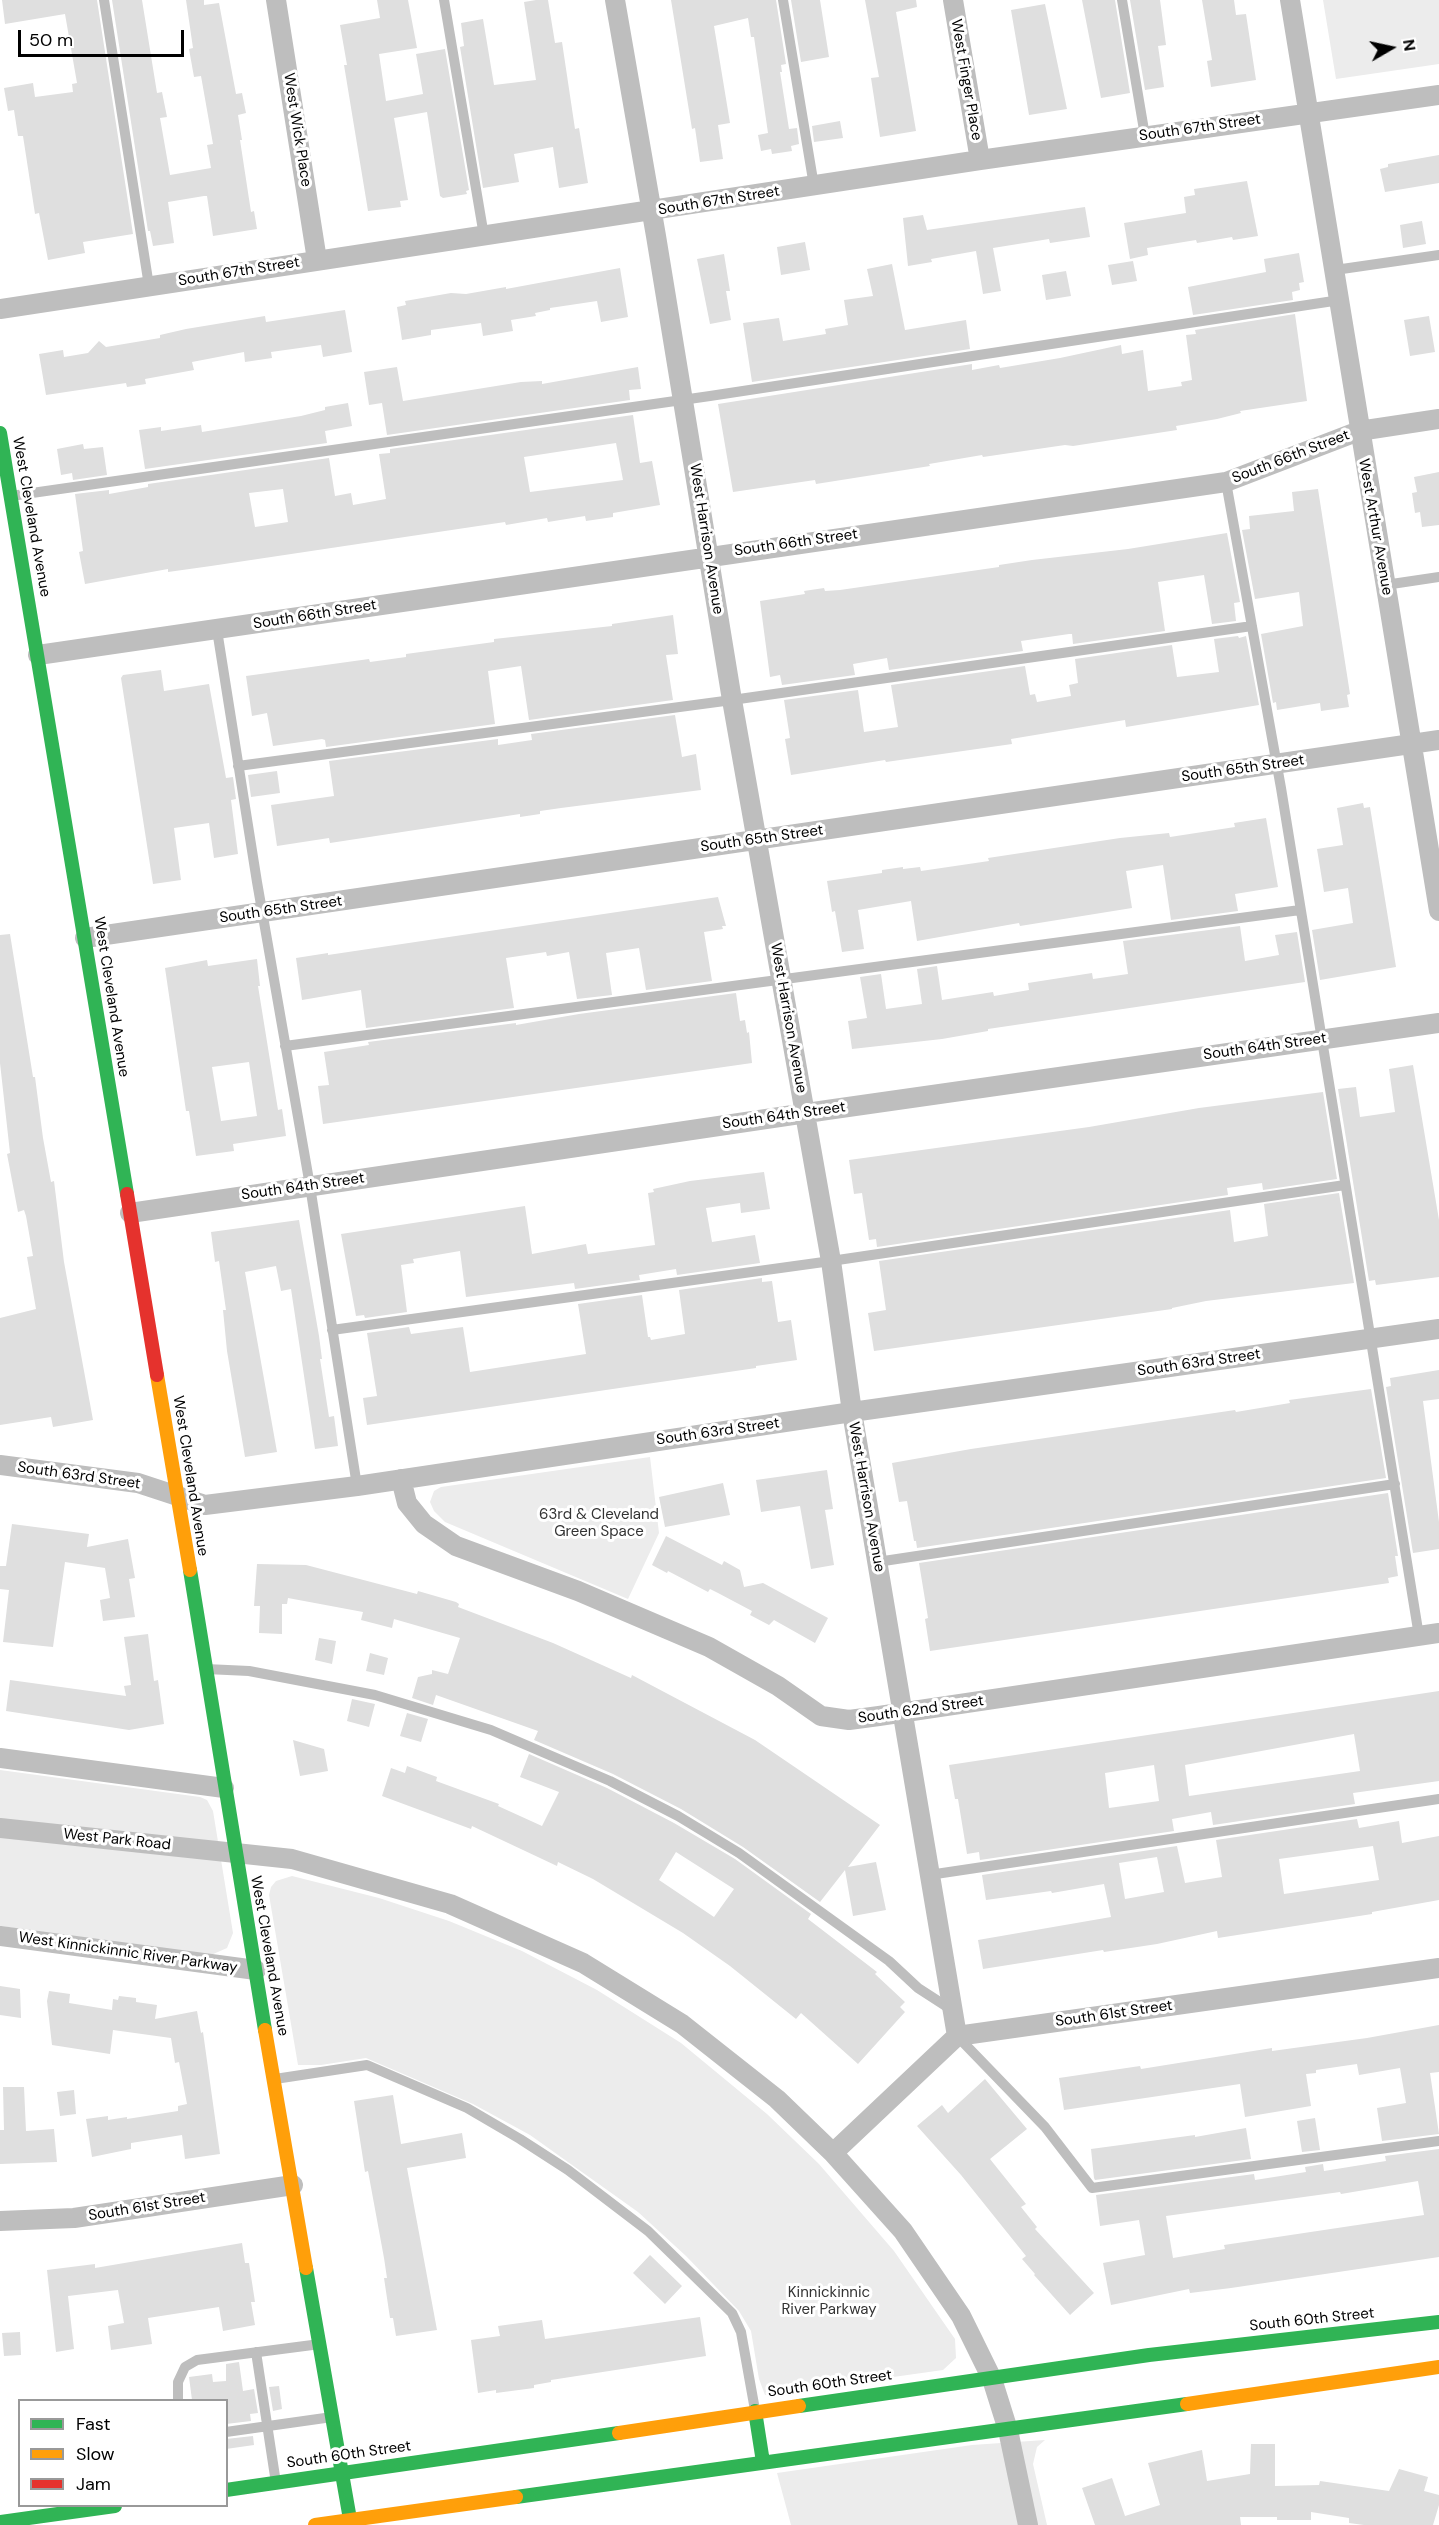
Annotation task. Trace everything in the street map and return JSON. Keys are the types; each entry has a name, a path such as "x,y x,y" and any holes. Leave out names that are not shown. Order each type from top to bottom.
{"main road":[{"name":"West Cleveland Avenue","path":"0,433 206,1669 234,1852 351,2523"},
{"name":"South 60th Street","path":"228,2490 1149,2355 1439,2322"},
{"path":"315,2525 351,2523 763,2462 1008,2430 1439,2367"},
{"path":"755,2411 763,2462"},
{"path":"0,2522 101,2507"}],"street":[{"name":"West Wick Place","path":"276,0 317,260"},
{"name":"West Harrison Avenue","path":"615,0 732,700 831,1261 852,1412 957,2036"},
{"name":"West Finger Place","path":"953,0 980,160"},
{"name":"West Arthur Avenue","path":"1290,0 1340,300 1359,431 1437,888 1439,912"},
{"name":"South 67th Street","path":"0,309 317,260 652,212 980,160 1439,95"},
{"name":"South 66th Street","path":"38,655 1226,482 1359,431 1439,419"},
{"name":"South 65th Street","path":"85,938 1439,740"},
{"name":"South 64th Street","path":"130,1213 804,1113 1439,1023"},
{"name":"South 63rd Street","path":"0,1465 138,1483 205,1505 357,1486 852,1412 1439,1329"},
{"name":"South 62nd Street","path":"401,1479 407,1503 424,1524 456,1546 578,1591 709,1647 778,1686 820,1716 849,1720 903,1713 1439,1633"},
{"path":"0,1758 225,1788"},
{"name":"West Park Road","path":"0,1827 234,1852"},
{"path":"234,1852 292,1859 450,1904 584,1963 682,2024 777,2099 833,2153 903,2231 962,2316 992,2379 1008,2430 1028,2525"},
{"name":"West Kinnickinnic River Parkway","path":"0,1936 256,1970"},
{"name":"South 61st Street","path":"957,2036 1439,1968"},
{"path":"833,2153 957,2036"},
{"name":"South 61st Street","path":"0,2221 74,2218 293,2185"}],"lane":[{"path":"104,0 149,286"},
{"path":"444,0 484,236"},
{"path":"783,0 814,186"},
{"path":"1122,0 1145,136"},
{"path":"1335,270 1439,255"},
{"path":"10,496 683,399 1340,300"},
{"path":"1226,482 1276,764 1419,1636"},
{"path":"1385,585 1439,577"},
{"path":"238,766 732,700 1252,626"},
{"path":"217,630 262,913 310,1186 357,1486"},
{"path":"285,1046 1300,910"},
{"path":"332,1330 831,1261 1344,1185"},
{"path":"877,1562 1395,1484"},
{"path":"206,1669 249,1671 375,1695 491,1730 610,1781 678,1816 739,1852 889,1961 918,1988 952,2010"},
{"path":"929,1875 1439,1799"},
{"path":"957,2036 1045,2127 1092,2188 1439,2141"},
{"path":"275,2079 367,2065 467,2108 568,2170 648,2231 732,2313 741,2332 755,2411"},
{"path":"178,2399 178,2382 185,2367 197,2360 320,2344"},
{"path":"256,2352 276,2483"},
{"path":"228,2432 333,2416"}],"green space":[{"path":"1323,0 1439,0 1439,64 1336,79"},
{"name":"63rd & Cleveland Green Space","path":"650,1457 659,1533 628,1599 445,1522 434,1511 430,1502 434,1491 441,1487"},
{"path":"0,1770 200,1797 207,1800 213,1811 233,1933 227,1948 211,1955 0,1926"},
{"name":"Kinnickinnic River Parkway","path":"292,1876 379,1898 449,1921 522,1951 597,1990 681,2043 767,2114 819,2164 894,2251 955,2339 956,2358 943,2370 765,2395 759,2379 751,2331 739,2311 686,2256 638,2212 530,2135 473,2104 366,2058 321,2065 298,2065 269,1895 276,1881"},
{"path":"1045,2440 1037,2447 1033,2464 1047,2525 791,2525 777,2473 972,2445"}],"building":[{"path":"2,0 97,0 133,234 83,242 85,253 48,260 39,213 35,214 23,136 18,136 14,110 8,111 4,88 33,83 35,97 73,92 72,84 77,83 65,14 5,24"},
{"path":"112,0 142,0 157,93 162,92 167,117 160,118 170,175 211,168 207,145 213,144 201,76 194,77 189,49 193,48 186,0 204,0 204,5 219,3 236,94 242,93 246,113 238,115 242,140 240,140 251,212 254,211 257,229 213,236 207,196 204,196 168,202 174,243 153,246 150,231 148,231"},
{"path":"377,0 408,0 417,48 379,54 386,101 423,94 416,54 445,49 469,190 466,191 467,194 443,198 440,196 427,112 394,118 408,200 400,201 401,207 368,211 344,65 347,65 340,25 380,18"},
{"path":"548,0 555,43 562,42 575,129 579,128 588,183 559,188 553,147 514,154 519,182 483,188 460,47 464,46 461,23 483,19 494,85 536,80 524,2"},
{"path":"671,0 776,0 786,64 781,65 782,72 780,72 789,129 797,128 799,144 791,146 792,151 772,154 771,149 761,151 758,135 768,133 754,37 751,37 748,18 714,26 730,123 718,125 723,159 700,162 695,128 692,129"},
{"path":"791,0 820,0 829,57 801,62"},
{"path":"865,0 916,0 917,7 896,12 916,131 880,137 871,78 879,77"},
{"path":"1082,0 1115,0 1130,93 1101,98"},
{"path":"1130,0 1160,0 1166,45 1158,46 1164,87 1145,90"},
{"path":"1202,0 1234,0 1236,15 1246,14 1256,80 1211,87 1207,61 1212,60"},
{"path":"1045,4 1067,109 1029,115 1011,10"},
{"path":"840,121 843,138 814,142 812,126"},
{"path":"1439,155 1439,183 1385,192 1380,169 1388,167 1388,164"},
{"path":"1247,181 1258,236 1233,240 1232,237 1197,243 1196,240 1147,248 1148,255 1130,259 1124,223 1186,213 1184,197 1195,195 1194,189"},
{"path":"1085,207 1090,237 1050,243 1049,239 993,248 1001,291 983,294 976,251 931,259 932,262 908,266 903,218 923,215 927,230"},
{"path":"1422,221 1426,244 1403,248 1400,225"},
{"path":"805,242 810,270 781,275 777,247"},
{"path":"1299,253 1304,282 1299,283 1300,290 1292,292 1293,300 1193,315 1188,287 1266,272 1264,259"},
{"path":"724,254 730,291 726,291 731,320 710,324 697,259"},
{"path":"1133,261 1137,281 1112,285 1108,265"},
{"path":"892,264 905,330 966,320 970,349 752,382 743,323 779,318 783,341 826,334 825,329 848,325 844,300 873,296 867,269"},
{"path":"620,268 628,317 601,322 597,301 550,308 550,310 535,313 536,316 511,320 513,331 483,336 481,323 431,330 431,335 402,340 397,307 406,305 405,301 451,293 466,294 506,287 506,289"},
{"path":"1066,271 1071,296 1046,300 1042,275"},
{"path":"345,310 352,352 323,357 321,345 271,352 272,358 245,362 244,352 192,362 194,370 145,379 146,384 127,387 126,383 46,395 39,354 63,350 64,357 88,353 99,341 106,347 160,338 160,335 186,329 265,316 266,322"},
{"path":"1295,314 1307,401 1240,411 1241,413 1217,419 1176,426 1177,430 1073,446 1065,445 983,457 982,455 929,464 930,466 816,484 815,480 733,492 718,404 972,364 972,370 999,365 1000,368 1121,345 1122,354 1143,350 1148,391 1182,386 1181,382 1192,380 1186,335 1196,334 1195,330"},
{"path":"1429,316 1435,352 1410,356 1404,320"},
{"path":"397,367 403,401 521,382 542,381 542,384 638,367 641,389 629,390 630,400 387,435 382,403 369,405 364,372"},
{"path":"348,403 352,426 325,431 327,443 145,469 139,430 161,427 161,431 201,425 202,432 301,416 325,410 325,407"},
{"path":"633,415 640,463 652,461 660,505 613,513 613,517 586,521 585,516 548,522 547,518 506,525 505,522 168,572 168,569 85,584 79,552 83,551 75,494 109,490 109,494 148,487 148,484 329,458 335,496 351,493 353,505 386,499 379,454 390,453 390,449","holes":["616,443 623,480 530,492 524,457","283,489 288,522 255,527 249,493"]},
{"path":"83,444 84,449 103,447 107,475 73,480 72,473 61,475 57,449"},
{"path":"1439,472 1439,525 1422,527 1420,512 1415,513 1412,493 1417,492 1414,477"},
{"path":"1318,489 1350,694 1347,695 1349,707 1321,711 1320,703 1277,710 1276,702 1273,703 1261,634 1303,626 1299,592 1255,599 1242,530 1250,529 1249,516 1294,511 1292,492"},
{"path":"1227,533 1240,602 1234,603 1236,621 1212,624 1204,575 1158,582 1165,631 1073,644 1072,634 1069,634 1021,641 1023,651 889,670 887,658 853,664 855,675 782,685 780,675 770,677 760,601 805,594 804,591 824,588 825,591 840,590"},
{"path":"673,615 678,654 666,655 673,700 529,720 521,666 488,671 495,724 326,747 325,740 322,739 273,746 267,713 252,716 246,676 369,659 370,662 406,657 406,654 494,642 494,639 612,626 612,624"},
{"path":"1238,636 1239,638 1246,636 1259,705 1126,727 1125,720 1011,739 1012,744 791,775 785,739 790,738 784,700 858,690 864,732 898,727 891,685 1025,666 1030,695 1035,694 1037,702 1071,696 1069,685 1078,683 1075,659 1172,645 1177,677 1219,672 1214,639"},
{"path":"161,670 164,691 209,684 226,778 233,777 236,799 231,800 238,854 214,858 209,823 174,828 181,880 153,884 121,678 123,675"},
{"path":"675,715 682,757 696,754 701,790 540,811 540,814 520,817 520,814 330,843 329,838 277,846 271,805 334,796 329,761 498,739 498,745 532,740 531,734"},
{"path":"277,771 280,793 251,797 248,775"},
{"path":"1363,803 1364,808 1370,807 1396,967 1320,980 1312,930 1353,923 1348,888 1324,892 1317,849 1343,845 1337,808"},
{"path":"1266,818 1278,887 1235,894 1238,911 1171,920 1163,865 1126,871 1132,908 1020,926 1019,923 917,941 911,901 858,910 864,949 842,952 827,881 882,873 882,870 903,867 903,869 920,867 921,871 989,861 988,858 1120,838 1169,833 1170,837 1235,827 1234,823"},
{"path":"718,897 726,926 722,926 723,929 704,932 712,981 646,990 639,948 606,953 612,995 577,999 569,952 547,956 546,952 506,958 514,1008 366,1028 361,990 302,1000 296,958"},
{"path":"1240,926 1245,961 1279,955 1275,935 1297,932 1305,982 988,1029 988,1031 942,1039 852,1049 848,1021 867,1018 860,977 881,974 886,1009 922,1004 917,969 937,966 942,1000 993,992 994,996 1029,990 1028,983 1092,973 1093,979 1128,974 1123,941"},
{"path":"10,934 33,1077 35,1077 43,1138 51,1182 54,1181 64,1262 93,1420 53,1427 51,1417 0,1425 0,1318 36,1309 27,1257 33,1256 26,1216 24,1210 18,1212 7,1154 10,1153 0,1063 0,935"},
{"path":"257,959 260,986 258,986 278,1110 282,1109 286,1136 233,1144 234,1151 196,1156 189,1111 186,1111 165,968 207,960 208,966","holes":["249,1062 257,1116 221,1121 212,1067"]},
{"path":"736,993 740,1021 745,1020 747,1033 749,1032 752,1063 323,1124 318,1086 329,1085 324,1052 369,1045 368,1042 516,1023 516,1025 579,1014"},
{"path":"1413,1065 1439,1220 1439,1277 1376,1285 1375,1280 1369,1281 1338,1089 1356,1087 1360,1117 1395,1112 1389,1069"},
{"path":"1323,1092 1337,1179 1263,1190 1262,1183 1227,1188 1228,1195 877,1247 876,1239 869,1240 862,1193 854,1194 849,1160"},
{"path":"764,1172 770,1209 741,1213 740,1203 706,1208 712,1242 755,1235 760,1263 677,1275 676,1269 639,1275 640,1280 575,1289 574,1283 466,1297 460,1251 413,1259 414,1263 401,1265 407,1312 365,1318 364,1315 356,1316 341,1234 525,1206 532,1254 586,1244 588,1254 655,1245 648,1193 654,1192 653,1189 690,1181"},
{"path":"1339,1193 1354,1283 1206,1301 1172,1309 874,1351 868,1313 886,1310 879,1261 1230,1210 1234,1242 1268,1236 1264,1204"},
{"path":"299,1220 319,1336 322,1359 320,1359 329,1417 334,1416 338,1446 315,1449 291,1289 281,1291 276,1266 245,1272 277,1452 245,1457 227,1351 223,1310 226,1310 219,1261 215,1262 211,1232"},
{"path":"762,1278 762,1282 772,1281 778,1322 791,1320 797,1360 367,1425 363,1398 377,1396 367,1333 409,1327 411,1334 463,1327 470,1372 586,1354 578,1304 642,1295 648,1337 651,1340 685,1334 679,1290"},
{"path":"1439,1370 1439,1399 1423,1401 1439,1522 1439,1549 1413,1553 1386,1387 1391,1386 1390,1378"},
{"path":"1371,1389 1386,1478 917,1548 907,1501 899,1502 892,1463 971,1449 1235,1410 1236,1412 1290,1403 1289,1400"},
{"path":"827,1470 833,1509 825,1510 834,1565 811,1569 800,1506 761,1512 756,1480"},
{"path":"723,1483 730,1515 665,1527 659,1497"},
{"path":"1388,1493 1398,1556 1395,1556 1398,1576 1388,1578 1389,1583 930,1651 925,1619 928,1618 919,1563"},
{"path":"12,1524 89,1534 87,1547 128,1539 135,1578 129,1579 135,1617 103,1621 100,1600 110,1598 105,1568 65,1562 53,1647 3,1642 9,1590 0,1589 0,1566 6,1566"},
{"path":"666,1536 722,1565 724,1561 740,1570 744,1587 763,1583 828,1618 815,1643 774,1620 769,1625 750,1615 752,1611 718,1593 710,1589 708,1592 652,1565"},
{"path":"257,1564 306,1565 456,1602 459,1604 458,1607 553,1643 631,1678 632,1675 755,1740 880,1825 848,1867 876,1862 886,1910 853,1916 845,1870 820,1902 743,1847 681,1809 613,1774 534,1740 538,1731 436,1695 433,1705 412,1698 418,1677 432,1674 432,1670 448,1674 460,1638 394,1619 392,1628 361,1620 363,1612 288,1598 287,1604 282,1604 282,1634 259,1633 260,1606 254,1606"},
{"path":"148,1634 154,1681 158,1680 164,1724 129,1730 6,1711 10,1680 126,1696 124,1686 131,1685 124,1637"},
{"path":"319,1638 336,1641 332,1664 315,1660"},
{"path":"370,1653 388,1658 384,1675 366,1671"},
{"path":"1439,1691 1439,1781 1353,1793 1355,1804 1213,1825 1211,1812 1172,1819 1174,1831 980,1860 979,1852 967,1854 958,1799 955,1799 949,1765","holes":["1354,1734 1360,1771 1189,1796 1185,1765","1154,1765 1159,1801 1109,1808 1105,1773"]},
{"path":"352,1699 375,1704 369,1727 347,1721"},
{"path":"407,1713 428,1719 421,1742 400,1736"},
{"path":"293,1740 324,1749 328,1771 300,1776"},
{"path":"529,1754 607,1788 674,1823 735,1859 811,1914 808,1919 877,1972 875,1974 905,2002 900,2007 905,2012 858,2064 801,2013 796,2019 730,1966 683,1933 593,1879 558,1862 557,1866 472,1826 471,1829 382,1796 391,1768 405,1773 407,1766 437,1777 436,1781 499,1804 498,1806 542,1826 559,1792 520,1777","holes":["676,1852 734,1889 714,1917 659,1880"]},
{"path":"1357,1819 1359,1828 1399,1821 1402,1843 1439,1836 1439,1900 1372,1912 1372,1914 1218,1938 1217,1931 1157,1944 983,1969 978,1940 1111,1917 1104,1884 1052,1893 1051,1891 986,1900 982,1875 1177,1846 1185,1883 1222,1877 1216,1840","holes":["1373,1846 1379,1880 1284,1894 1279,1859","1157,1857 1164,1892 1125,1899 1119,1863"]},
{"path":"0,1986 20,1989 21,2018 0,2015"},
{"path":"49,1991 70,1994 69,2003 112,2010 113,1999 118,2000 119,1996 136,1998 136,2002 157,2005 155,2019 197,2011 201,2033 203,2032 220,2154 185,2159 182,2135 131,2143 131,2149 92,2157 86,2119 108,2116 108,2120 127,2117 127,2119 178,2111 178,2106 187,2104 179,2062 175,2063 171,2038 113,2030 110,2054 52,2045 47,2001"},
{"path":"1439,2025 1439,2072 1430,2073 1439,2134 1382,2141 1377,2108 1406,2103 1400,2068 1359,2075 1357,2064 1316,2070 1316,2073 1306,2074 1311,2106 1245,2117 1240,2084 1064,2110 1059,2078 1140,2066 1141,2069 1272,2048 1272,2051 1367,2038"},
{"path":"985,2079 1027,2129 990,2159 1026,2204 1021,2207 1037,2227 1035,2229 1094,2293 1070,2315 1034,2275 1022,2259 1026,2256 961,2175 917,2126 942,2105 948,2113"},
{"path":"3,2087 24,2087 26,2131 54,2129 57,2162 0,2164 0,2130 4,2130"},
{"path":"74,2090 76,2114 60,2116 57,2092"},
{"path":"393,2095 401,2144 462,2133 466,2158 407,2168 437,2330 396,2336 393,2318 390,2318 384,2278 387,2278 384,2258 368,2171 365,2172 354,2101"},
{"path":"1315,2118 1320,2150 1302,2152 1297,2121"},
{"path":"1246,2128 1251,2159 1095,2180 1094,2178 1091,2149 1195,2135 1195,2137"},
{"path":"1439,2149 1439,2257 1231,2288 1190,2293 1189,2289 1111,2305 1103,2263 1145,2255 1139,2220 1100,2226 1096,2195 1254,2174 1255,2180 1306,2172 1305,2167 1323,2164 1324,2171 1386,2161 1385,2156","holes":["1418,2181 1424,2215 1224,2245 1225,2249 1173,2258 1166,2216 1340,2192 1341,2194"]},
{"path":"242,2243 245,2263 249,2263 255,2302 251,2302 255,2325 223,2331 219,2307 148,2318 152,2344 111,2350 108,2326 124,2323 118,2290 68,2296 74,2349 56,2352 47,2270 95,2264 95,2268"},
{"path":"650,2255 682,2286 665,2304 633,2273"},
{"path":"700,2317 706,2356 551,2380 551,2382 534,2385 534,2388 478,2393 471,2340 500,2336 498,2326 542,2320 545,2339"},
{"path":"20,2332 21,2355 4,2356 2,2333"},
{"path":"239,2362 243,2391 254,2389 258,2413 250,2414 251,2421 228,2424 228,2399 192,2399 189,2377 212,2374 213,2382 226,2381 226,2364"},
{"path":"279,2386 282,2409 273,2411 269,2387"},
{"path":"253,2436 254,2445 228,2449 228,2439"},
{"path":"1251,2444 1275,2444 1275,2486 1319,2485 1320,2481 1389,2491 1399,2469 1428,2477 1424,2491 1439,2495 1439,2505 1433,2525 1364,2525 1349,2523 1349,2518 1311,2512 1311,2520 1240,2517 1241,2525 1095,2525 1082,2488 1112,2478 1125,2516 1160,2505 1148,2463 1202,2450 1207,2481 1250,2474"}],"traffic: fast":[{"path":"0,433 127,1194"},
{"path":"190,1570 265,2030"},
{"path":"306,2268 351,2525"},
{"path":"799,2406 1149,2355 1439,2322"},
{"path":"516,2497 1187,2404"},
{"path":"755,2411 763,2462"},
{"path":"228,2490 619,2433"},
{"path":"0,2522 108,2507"}],"traffic: slow":[{"path":"157,1375 190,1570"},
{"path":"265,2030 306,2268"},
{"path":"1187,2404 1439,2367"},
{"path":"619,2433 799,2406"},
{"path":"315,2525 516,2497"}],"traffic: jam":[{"path":"127,1194 157,1375"}]}
